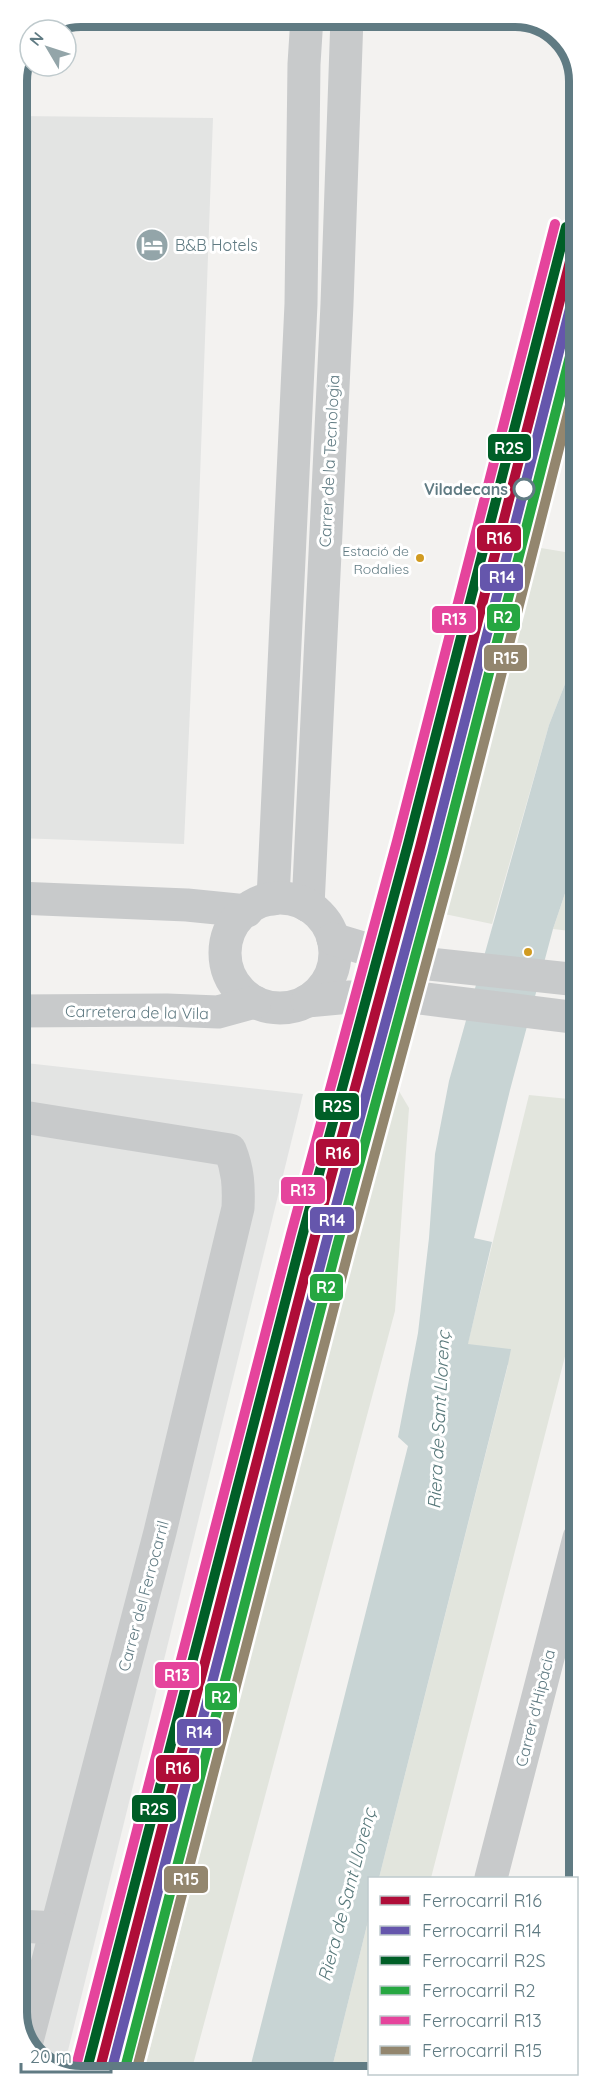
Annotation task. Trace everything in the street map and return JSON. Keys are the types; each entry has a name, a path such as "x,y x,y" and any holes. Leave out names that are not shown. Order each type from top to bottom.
{"street":[{"path":"306,27 301,304 260,905 233,927 228,937 226,959 228,970 238,989 255,1002 273,1008 308,1001 350,998 419,998 569,1017"},
{"name":"Carrer de la Tecnologia","path":"308,906 337,304 347,27"},
{"path":"27,898 188,905 260,905 291,900 308,906 326,924 333,939 334,963 329,978 320,991 308,1001"},
{"path":"333,939 420,963 569,979"},
{"name":"Carretera de la Vila","path":"27,1011 218,1012 255,1002"},
{"name":"Carrer del Ferrocarril","path":"27,1118 230,1150 237,1168 239,1187 238,1208 160,1532 30,2029"},
{"name":"Carrer d'Hipàcia","path":"491,1877 569,1577"},
{"path":"27,1926 56,1928"}],"shaded area":[{"path":"27,116 213,118 184,844 27,838"},
{"path":"569,433 569,450 565,449"},
{"path":"569,537 569,674 549,725 492,924 435,912 451,856 458,858 541,548 565,552"},
{"path":"569,882 569,931 553,929"},
{"path":"27,1063 303,1094 65,2063 45,2053 38,2045 30,2029 27,2012"},
{"path":"396,1086 409,1108 395,1311 193,2066 146,2066"},
{"path":"529,1095 569,1099 569,1341 431,1877 379,1877 508,1365 464,1359"},
{"path":"368,1921 368,2066 332,2066"}],"water":[{"name":"Riera de Sant Llorenç","path":"569,674 569,882 553,929 510,1090 474,1238 492,1242 468,1344 511,1349 508,1364 379,1877 368,1877 368,1921 332,2066 251,2066 408,1446 398,1437 418,1333 429,1238 435,1154 449,1081 549,725"}],"rail line":[{"name":"R13","path":"76,2066 291,1234 397,841 555,224"},
{"name":"R2S","path":"88,2066 302,1237 408,844 566,227"},
{"name":"R16","path":"101,2066 314,1240 420,847 569,265"},
{"name":"R14","path":"113,2066 326,1243 432,850 569,312"},
{"name":"R2","path":"126,2066 337,1246 443,853 569,360"},
{"name":"R15","path":"138,2066 349,1249 455,856 569,409"}],"place":[{"name":"B&B Hotels","path":"152,245"},
{"name":"Viladecans","path":"524,489"},
{"name":"Estació de Rodalies","path":"420,558"}]}
